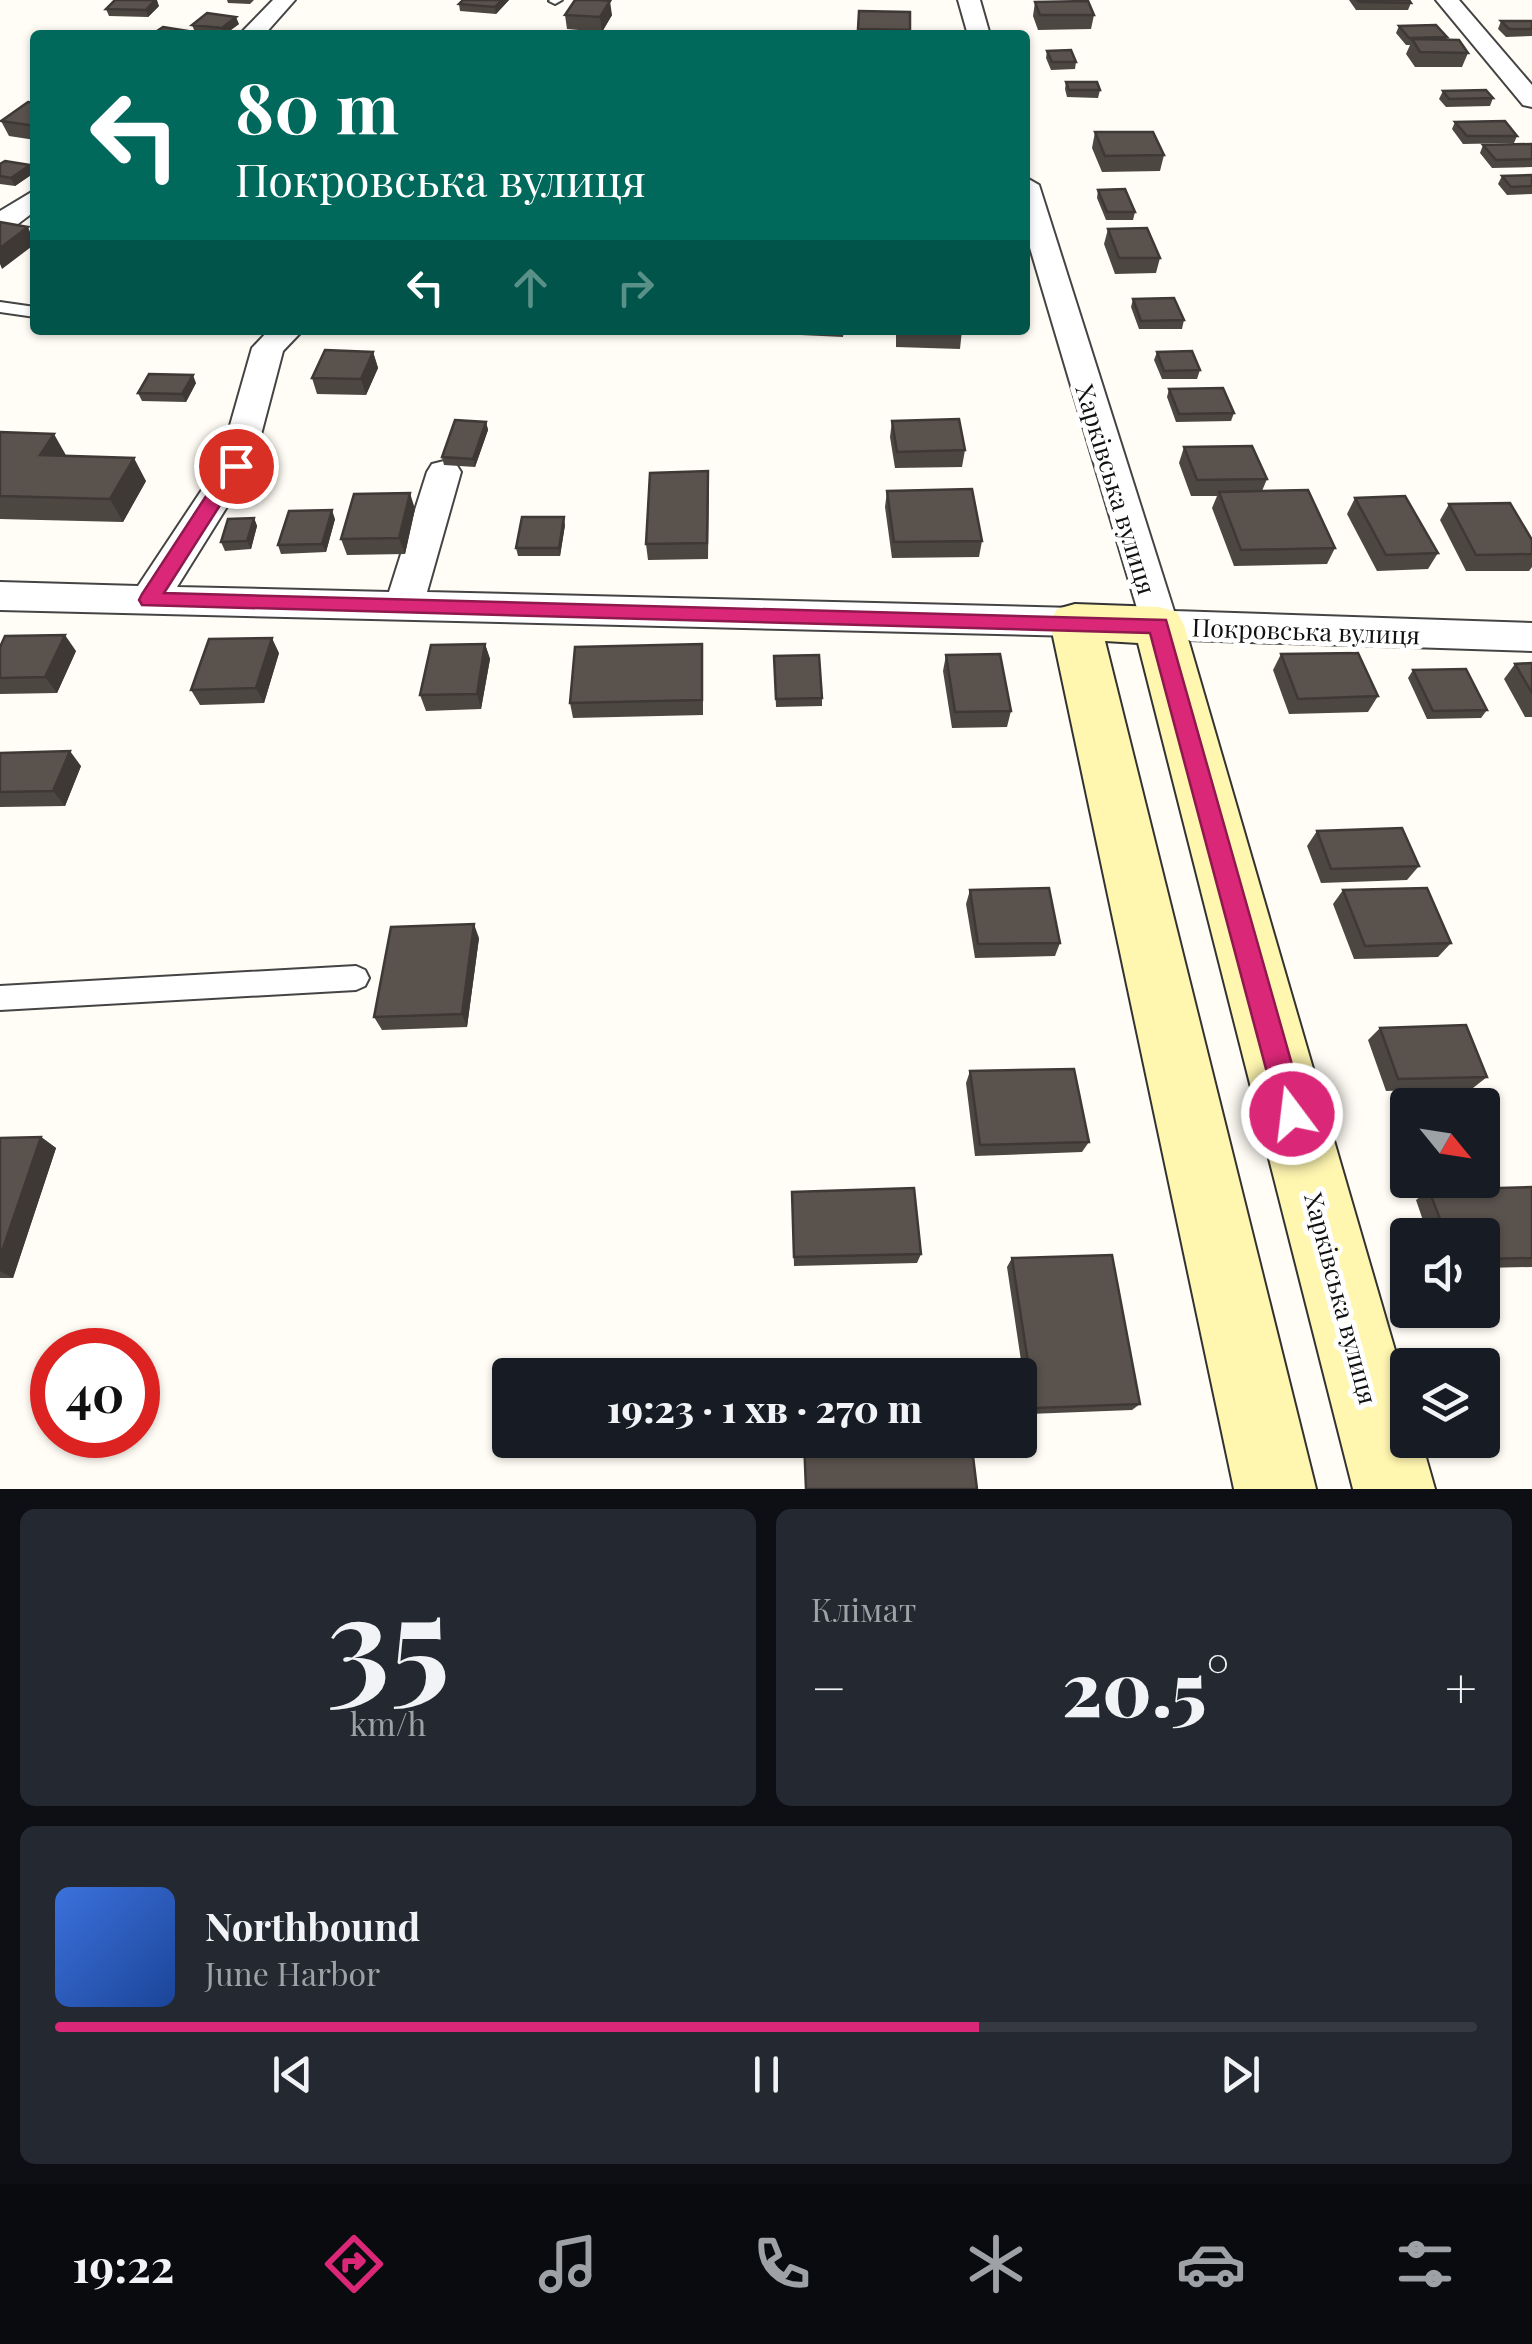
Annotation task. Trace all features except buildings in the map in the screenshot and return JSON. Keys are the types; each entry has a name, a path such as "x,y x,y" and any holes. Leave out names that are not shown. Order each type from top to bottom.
{"street":[{"path":"257,30 284,0"},
{"path":"969,0 978,30"},
{"path":"1447,0 1532,100"},
{"name":"Харківська вулиця","path":"1030,201 1159,625 1394,1489"},
{"path":"0,224 30,202"},
{"path":"149,600 236,466 268,348 282,335"},
{"path":"403,608 444,472"},
{"name":"Покровська вулиця","path":"0,596 1532,637"},
{"path":"1075,622 1275,1489"}],"lane":[{"path":"0,308 30,311"},
{"path":"0,998 356,978"}],"route":[{"path":"236,466 149,600 1159,625 1292,1114"}]}
